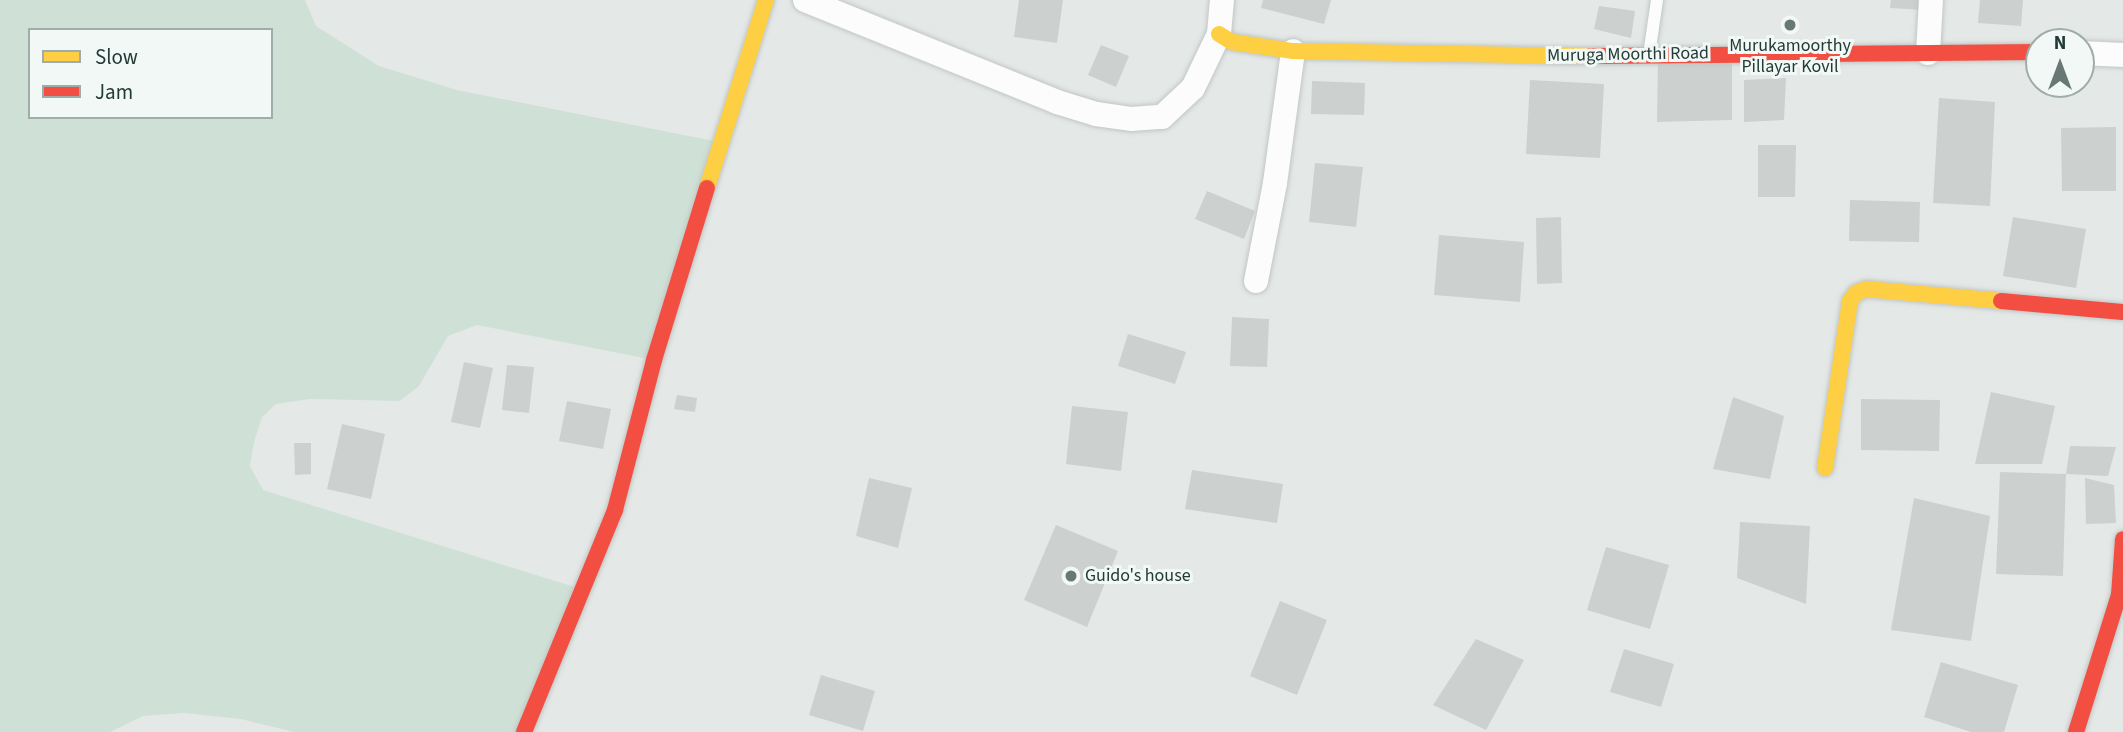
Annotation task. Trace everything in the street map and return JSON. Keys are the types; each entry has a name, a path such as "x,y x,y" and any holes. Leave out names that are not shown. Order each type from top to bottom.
{"street":[{"path":"524,732 615,510 662,334 766,0"},
{"path":"805,0 1057,102 1096,114 1131,119 1162,117 1192,88 1219,34 1222,0"},
{"path":"1928,53 1931,0"},
{"name":"Muruga Moorthi Road","path":"1219,34 1232,42 1293,51 1479,57 2025,52"},
{"path":"1256,281 1276,183 1293,51"},
{"path":"2095,54 2123,55"},
{"path":"1825,467 1850,301 1856,293 1866,289 2123,312"},
{"path":"2076,732 2116,632 2123,539"}],"lane":[{"path":"1649,55 1657,0"}],"green space":[{"path":"0,0 305,0 316,26 379,66 457,90 719,142 654,360 477,325 448,336 419,386 400,401 310,399 276,404 262,417 250,466 263,490 581,589 524,732 294,732 241,719 184,713 143,716 110,732 0,732"}],"building":[{"path":"1019,0 1063,0 1057,43 1014,37"},
{"path":"1263,0 1331,0 1324,24 1261,8"},
{"path":"1891,0 1922,0 1922,10 1890,8"},
{"path":"1980,0 2023,0 2021,26 1978,23"},
{"path":"1599,6 1635,11 1631,38 1594,29"},
{"path":"1101,45 1129,56 1116,87 1088,75"},
{"path":"1658,61 1732,61 1732,120 1657,122"},
{"path":"1786,78 1784,120 1744,122 1744,80"},
{"path":"1530,80 1604,84 1600,158 1526,154"},
{"path":"1312,81 1365,83 1364,115 1311,114"},
{"path":"1939,98 1995,102 1990,206 1933,203"},
{"path":"2116,127 2116,191 2062,191 2061,128"},
{"path":"1758,145 1796,145 1795,197 1758,197"},
{"path":"1315,163 1363,167 1356,227 1309,222"},
{"path":"1207,191 1255,211 1244,239 1195,219"},
{"path":"1850,200 1920,202 1919,242 1849,241"},
{"path":"1561,217 1562,283 1537,284 1536,218"},
{"path":"2013,217 2086,229 2076,288 2003,276"},
{"path":"1439,235 1524,242 1520,302 1434,295"},
{"path":"1232,317 1269,319 1267,367 1230,366"},
{"path":"1128,334 1186,352 1175,384 1118,366"},
{"path":"464,362 493,368 480,428 451,422"},
{"path":"507,365 534,367 529,413 502,410"},
{"path":"1991,392 2055,406 2042,464 1975,464"},
{"path":"677,395 697,398 695,412 674,409"},
{"path":"1733,397 1784,416 1770,479 1713,469"},
{"path":"1861,399 1940,400 1939,451 1861,450"},
{"path":"567,401 611,409 603,449 559,441"},
{"path":"1072,406 1128,412 1121,471 1066,464"},
{"path":"342,424 385,434 371,499 327,489"},
{"path":"294,443 311,443 311,474 295,475"},
{"path":"2070,446 2116,447 2108,476 2066,474"},
{"path":"1192,470 1283,484 1277,523 1185,509"},
{"path":"2000,472 2066,474 2063,576 1996,574"},
{"path":"869,478 912,488 898,548 856,536"},
{"path":"2085,478 2114,485 2116,523 2086,524"},
{"path":"1914,498 1990,516 1971,641 1891,630"},
{"path":"1740,522 1810,526 1806,604 1737,578"},
{"name":"Guido's house","path":"1056,525 1118,551 1087,627 1024,600"},
{"path":"1606,547 1669,565 1650,629 1587,610"},
{"path":"1280,601 1327,620 1297,695 1250,676"},
{"path":"1476,639 1524,660 1486,730 1433,705"},
{"path":"1624,649 1674,664 1661,707 1610,692"},
{"path":"1941,662 2018,685 2004,732 1971,732 1924,717"},
{"path":"821,675 875,691 863,731 809,715"}],"traffic: slow":[{"path":"707,188 766,0"},
{"path":"1219,34 1232,42 1293,51 1591,56"},
{"path":"1825,468 1850,301 1856,293 1866,289 2001,301"}],"traffic: jam":[{"path":"1591,56 2025,52"},
{"path":"524,732 615,510 654,360 707,188"},
{"path":"2001,301 2123,312"},
{"path":"2076,732 2119,595 2123,539"}],"place":[{"name":"Murukamoorthy Pillayar Kovil","path":"1790,25"},
{"name":"Guido's house","path":"1071,576"}]}
